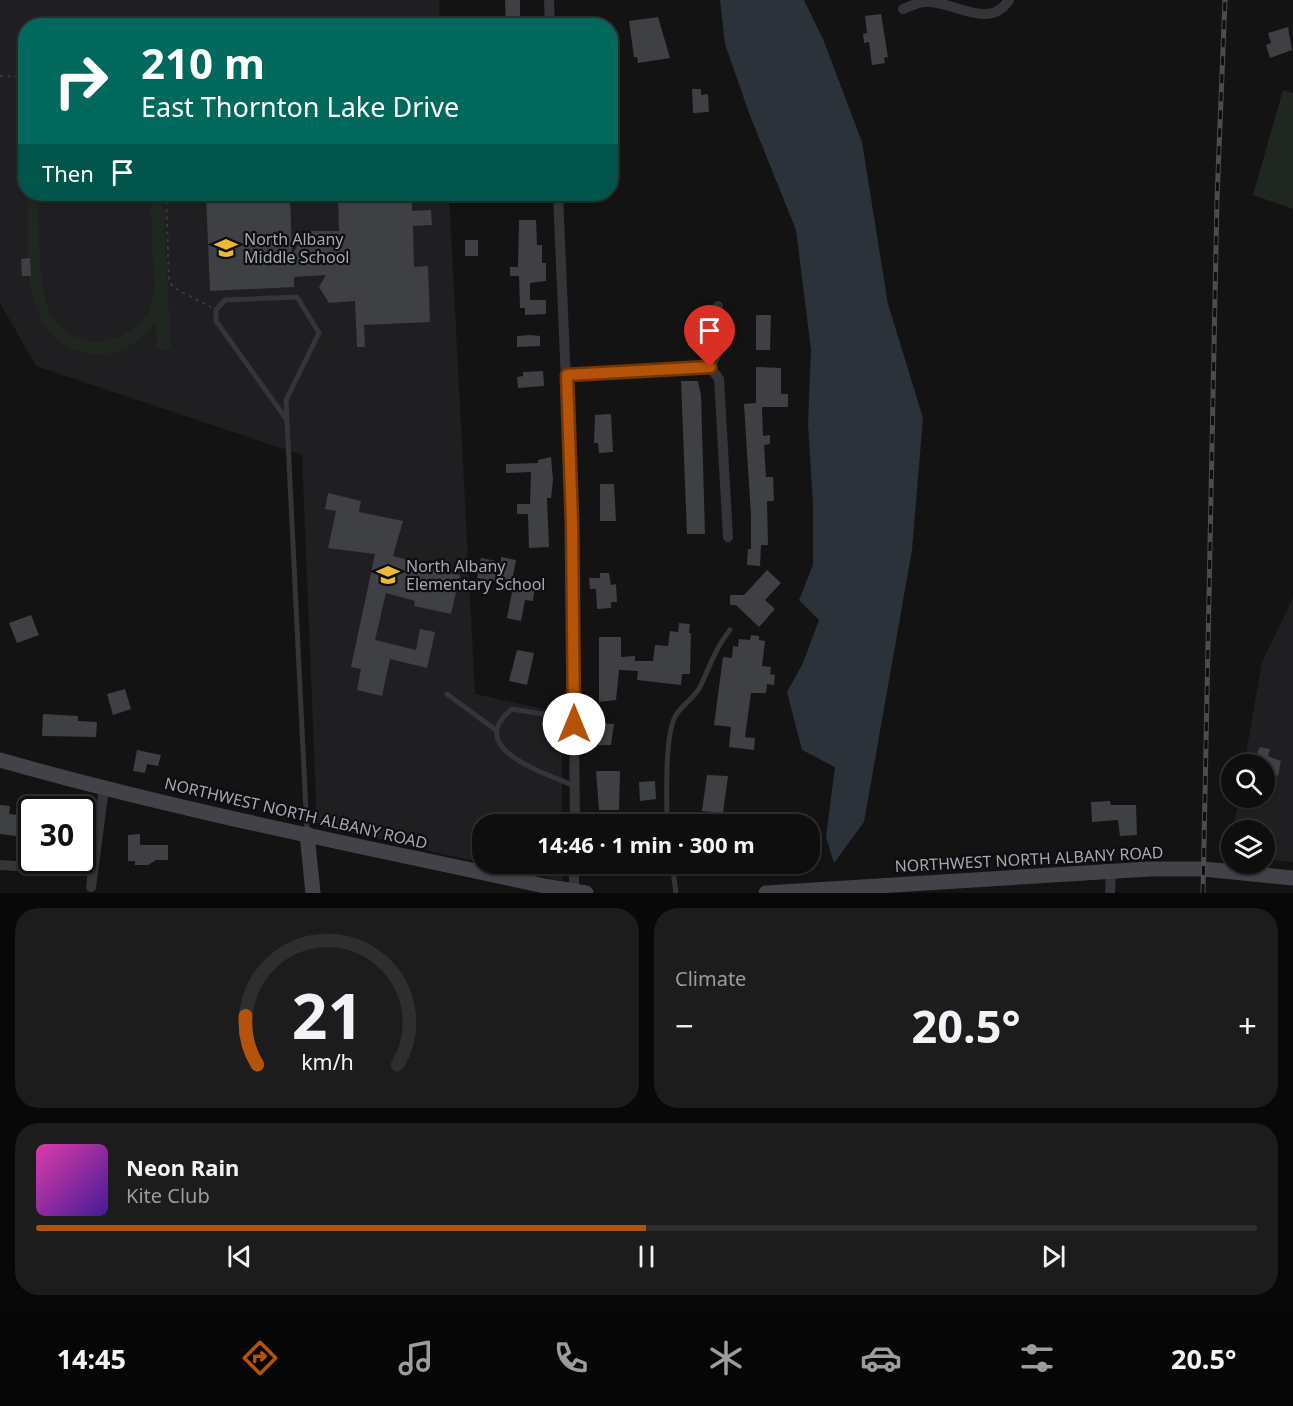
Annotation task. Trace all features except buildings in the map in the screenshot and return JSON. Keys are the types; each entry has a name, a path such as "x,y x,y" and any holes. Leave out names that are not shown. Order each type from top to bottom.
{"main road":[{"name":"NORTHWEST NORTH ALBANY ROAD","path":"0,760 104,788 580,892"},
{"path":"307,834 313,893"},
{"name":"NORTHWEST NORTH ALBANY ROAD","path":"766,893 1111,871 1203,869 1293,878"}],"street":[{"path":"549,0 550,18"},
{"path":"903,9 927,2 984,15 998,12 1009,0"},
{"path":"558,201 572,523 575,814"},
{"path":"710,367 717,354 718,306"},
{"path":"567,375 710,367"},
{"path":"710,367 719,379 728,537"},
{"path":"96,843 104,788"},
{"path":"0,865 18,866"},
{"path":"1110,893 1111,871"},
{"path":"91,887 92,874"},
{"path":"576,874 580,892"}],"lane":[{"path":"287,420 216,321 216,310 225,300 297,297 319,333 286,400 287,420 307,834"},
{"path":"667,814 667,776 672,723 677,714 696,694 719,643 730,630"},
{"path":"447,694 497,731"},
{"path":"574,724 542,714 512,709 502,717 497,731 499,744 509,756 575,786"},
{"path":"673,874 676,893"}],"path":[{"path":"0,76 18,77"},
{"path":"166,201 169,281 174,288 216,310"}],"shaded area":[{"path":"0,0 439,0 440,18 18,18 18,201 449,201 475,694 562,713 562,814 472,814 472,860 317,825 302,455 36,366 0,303"},
{"path":"720,0 804,0 823,39 862,142 888,304 923,418 912,550 864,822 834,863 826,837 835,767 802,750 787,692 803,663 819,620 799,600 813,565 813,504 808,425 811,350 796,230 749,113 725,44"},
{"path":"1283,90 1293,93 1293,209 1253,195"},
{"path":"27,201 38,201 42,287 52,317 66,332 79,338 92,341 114,339 140,323 151,305 155,282 150,201 163,201 171,349 157,349 156,323 134,343 118,351 99,354 66,346 49,332 38,312 32,290 27,240"},
{"path":"1293,598 1293,862 1275,861 1275,820 1235,820 1237,808 1275,808 1275,754 1246,754 1262,662"},
{"path":"532,874 563,874 563,881"}],"railway":[{"path":"1203,893 1217,199 1225,0"}],"place":[{"name":"North Albany Middle School","path":"226,248"},
{"name":"North Albany Elementary School","path":"388,575"}],"route":[{"path":"574,724 572,523 567,375 710,367"}]}
